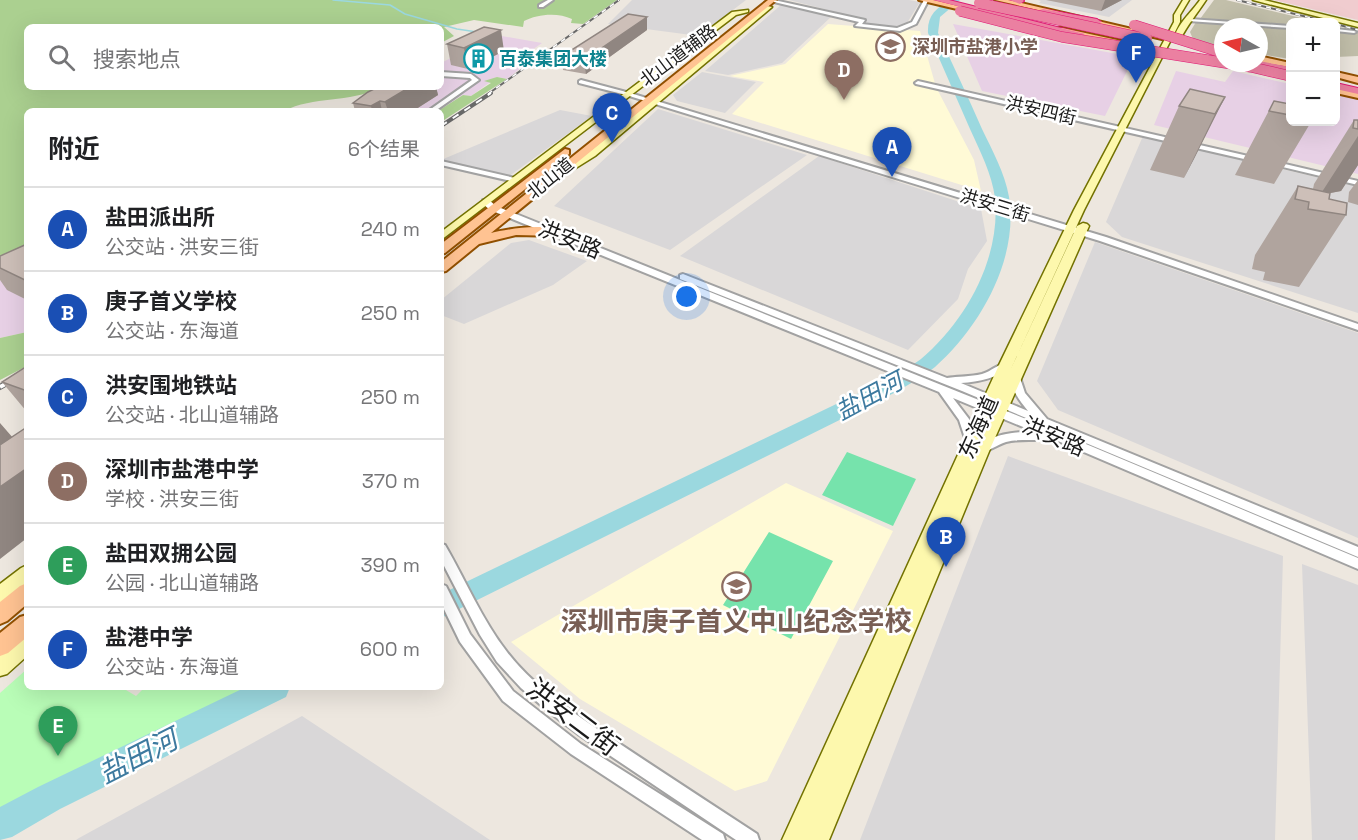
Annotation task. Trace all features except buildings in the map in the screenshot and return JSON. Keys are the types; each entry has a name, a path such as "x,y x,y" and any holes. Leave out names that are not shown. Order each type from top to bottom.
{"highway":[{"path":"986,0 1097,22"},
{"path":"928,1 1214,52"},
{"path":"928,1 980,9 1080,34"},
{"path":"1017,1 1131,25 1214,51"},
{"path":"959,6 1214,59"},
{"path":"959,6 1062,37 1214,57"},
{"path":"1268,65 1286,69"},
{"path":"1268,67 1286,75"},
{"path":"1340,82 1357,91"},
{"path":"1340,88 1357,91"}],"main road":[{"name":"北山道","path":"444,248 724,42 760,0"},
{"path":"999,0 1172,39 1214,51"},
{"path":"749,14 774,2"},
{"path":"959,6 1080,34 1286,76"},
{"path":"1165,52 1214,60"},
{"path":"1268,64 1286,65"},
{"path":"1268,72 1286,76"},
{"path":"1340,75 1358,78"},
{"name":"北山道","path":"444,265 467,246 499,207 547,181 645,98"},
{"path":"467,246 490,236 509,232 529,230 555,233"},
{"path":"0,615 24,595"},
{"path":"0,646 24,626"}],"street":[{"path":"541,6 551,0"},
{"name":"东海道","path":"1183,21 1178,14 1186,0"},
{"name":"东海道","path":"794,840 1076,228 1165,52 1194,0"},
{"name":"东海道","path":"1183,21 1203,0"},
{"path":"1256,0 1357,26"},
{"path":"1265,0 1357,26"},
{"path":"774,2 863,21 857,25 898,30 914,23 928,1"},
{"name":"北山道辅路","path":"724,42 774,2"},
{"name":"北山道辅路","path":"444,235 499,207 515,180 645,98 734,13 749,14"},
{"path":"1183,21 1286,27"},
{"path":"1340,29 1357,26"},
{"path":"435,108 476,80 471,76 444,74"},
{"name":"洪安三街","path":"581,82 645,98 989,201 1358,321"},
{"name":"洪安四街","path":"918,83 1127,127 1358,182"},
{"path":"444,164 515,180"},
{"name":"洪安路","path":"499,207 555,233 883,366 929,379"},
{"name":"洪安路","path":"499,207 892,360 1062,439 1358,564"},
{"name":"洪安三街","path":"1076,228 1358,327"},
{"path":"929,379 975,378 1011,370 1023,397 1050,424"},
{"path":"929,379 958,409 977,445 1020,436 1062,439"},
{"name":"洪安路","path":"994,406 1050,424 1358,552"},
{"name":"东海道","path":"817,840 977,445"},
{"name":"洪安二街","path":"444,554 483,628 501,656 548,703 751,840"},
{"path":"0,595 24,575"},
{"name":"洪安二街","path":"444,596 465,638 508,696 576,749 717,840"},
{"path":"0,667 24,647"}],"shaded area":[{"path":"632,0 746,0 699,36 608,24"},
{"path":"789,0 909,0 920,2 907,23 894,28 864,25 867,20"},
{"path":"1038,0 1132,0 1109,17 1039,3 1041,1"},
{"path":"1214,0 1226,0 1301,18 1286,18 1286,26 1268,24 1268,18 1200,19"},
{"path":"1274,0 1358,0 1358,20"},
{"path":"782,4 832,16 782,63 728,75 705,71"},
{"path":"1196,22 1214,23 1214,45 1193,39 1190,32"},
{"path":"828,24 920,31 936,87 974,160 981,191 732,114 764,82 730,76 785,64"},
{"path":"953,24 1134,57 1105,116 982,91"},
{"path":"1268,27 1286,29 1286,58 1268,55"},
{"path":"1340,32 1358,33 1358,56 1340,57"},
{"path":"496,35 542,43 522,57 527,63 507,79 497,77 471,96 463,95 443,108 355,108 390,90 444,90 444,61"},
{"path":"1176,71 1225,82 1232,72 1237,72 1286,83 1286,126 1340,126 1340,95 1358,99 1358,174 1154,125"},
{"path":"702,72 756,82 725,113 677,101 673,95"},
{"path":"658,109 807,155 670,250 554,206"},
{"path":"560,110 592,116 508,177 444,163 444,159"},
{"path":"1143,136 1358,187 1358,313 1122,237 1106,222"},
{"path":"819,156 981,209 987,241 968,269 958,299 908,350 680,256"},
{"path":"529,240 587,261 553,285 464,324 444,316 444,298 511,243"},
{"path":"1095,242 1358,333 1358,538 1058,410 1037,381"},
{"path":"24,269 24,333 0,338 0,281"},
{"path":"1008,456 1283,556 1275,840 860,840"},
{"name":"深圳市庚子首义中山纪念学校","path":"786,483 893,531 767,781 735,791 580,699 511,642"},
{"path":"1302,564 1358,585 1358,840 1312,840"},
{"path":"302,716 490,840 76,840 79,838"}],"green space":[{"path":"0,0 617,0 583,24 571,23 572,19 566,17 541,15 524,21 523,27 474,20 444,27 444,24 24,24 24,90 375,90 356,96 307,103 291,108 24,108 24,259 0,270"},
{"path":"444,27 454,36 444,41"},
{"path":"497,77 507,79 444,120 443,108 463,95 471,96 491,83 484,81"},
{"path":"24,333 24,368 0,380 0,338"},
{"path":"847,452 916,479 893,526 822,495"},
{"path":"769,532 833,561 791,639 723,605"},
{"path":"24,672 24,690 126,690 136,696 142,690 244,690 0,816 0,693"}],"waterway":[{"path":"333,0 390,5 405,14 440,24"},
{"name":"盐田河","path":"444,606 889,387 922,368 947,344 986,286 1000,243 1003,221 1002,198 995,173 933,33 935,17 941,9 956,0"},
{"path":"444,25 477,32"},
{"name":"盐田河","path":"0,825 49,798 270,690"}],"railway":[{"path":"488,94 619,0"},
{"path":"1237,0 1311,18"},
{"path":"1340,25 1358,30"},
{"path":"444,124 491,93"},
{"path":"0,387 24,374"}],"place":[{"name":"深圳市盐港小学","path":"891,46"},
{"name":"百泰集团大楼","path":"478,58"},
{"name":"盐港中学","path":"1136,83"},
{"name":"深圳市盐港中学","path":"844,100"},
{"name":"洪安围地铁站","path":"612,143"},
{"name":"盐田派出所","path":"892,177"},
{"name":"庚子首义学校","path":"946,567"},
{"name":"深圳市庚子首义中山纪念学校","path":"736,586"},
{"name":"盐田双拥公园","path":"58,756"}]}
